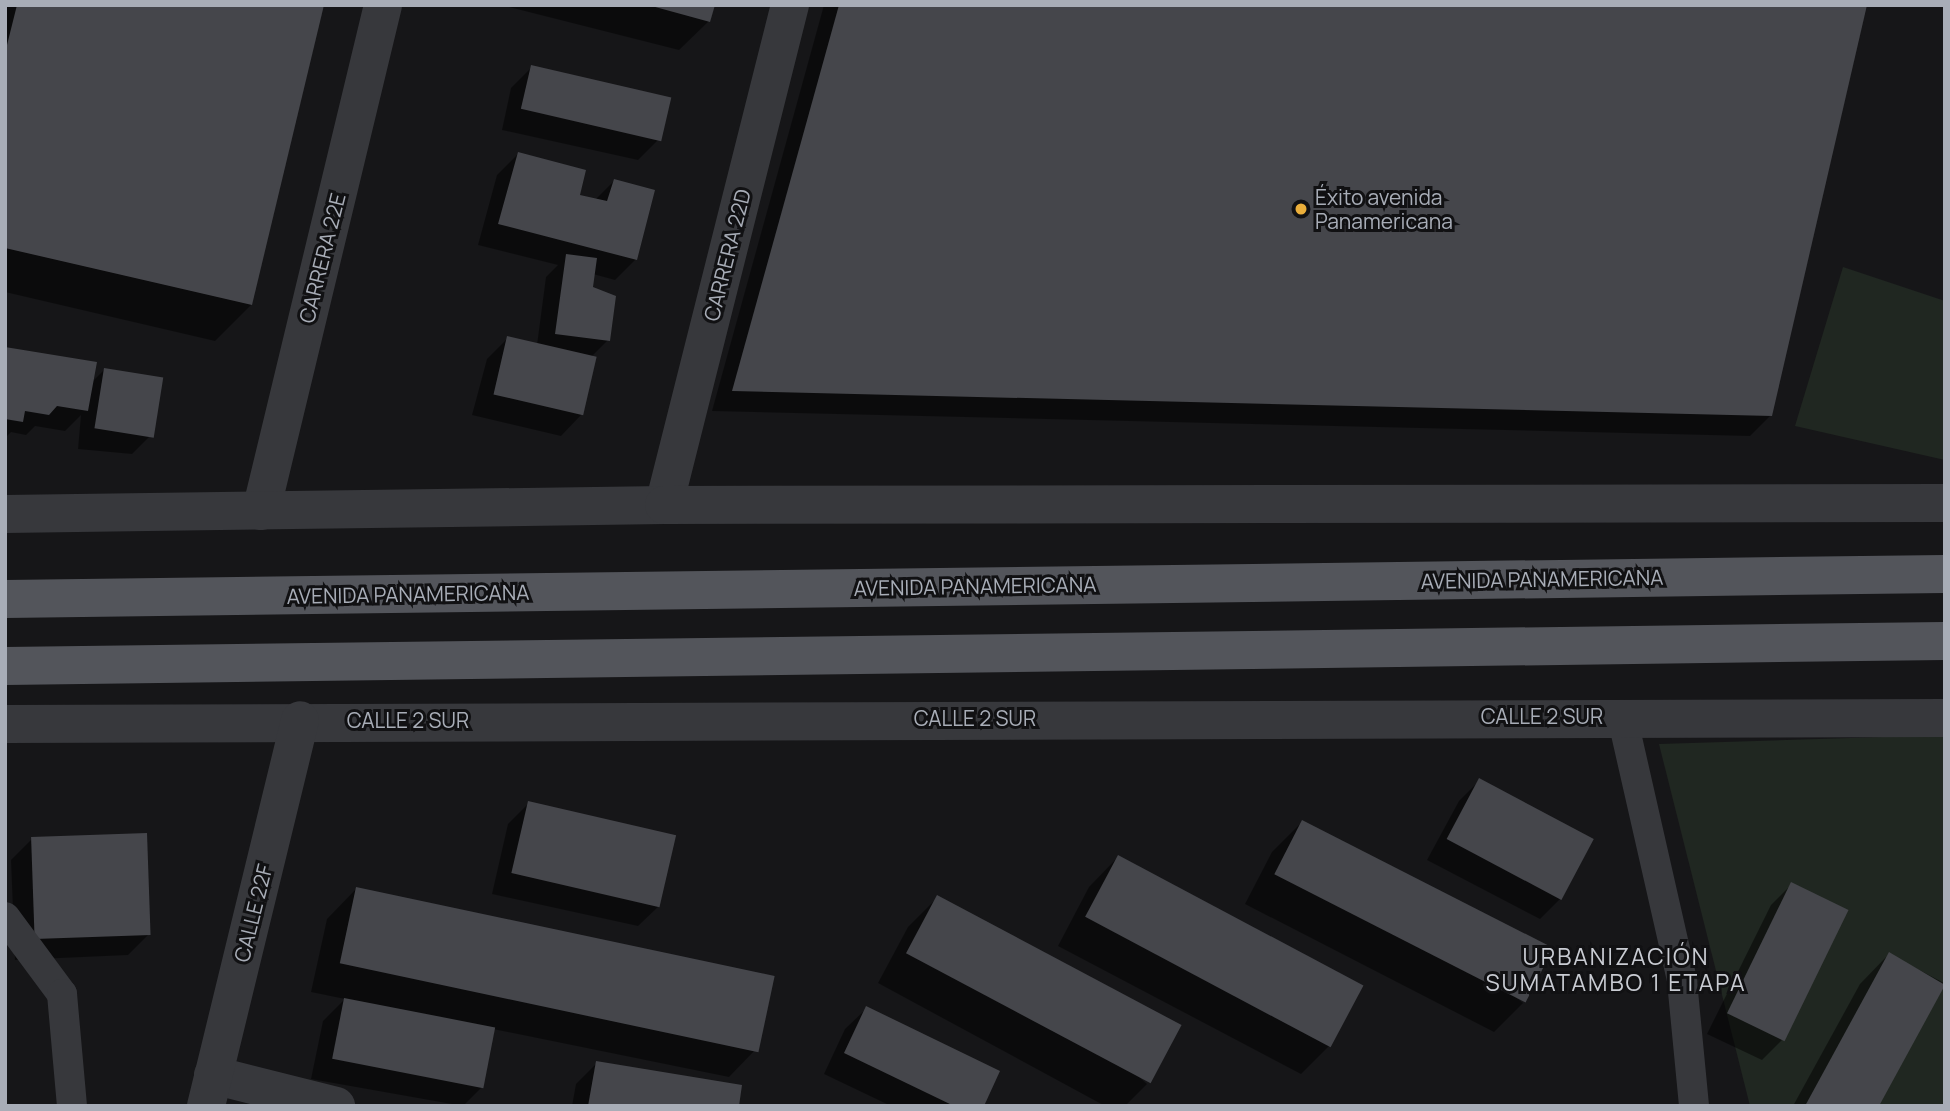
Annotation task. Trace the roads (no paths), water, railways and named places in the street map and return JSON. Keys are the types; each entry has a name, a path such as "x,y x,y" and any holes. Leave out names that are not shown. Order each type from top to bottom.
{"main road":[{"name":"AVENIDA PANAMERICANA","path":"5,599 1945,574"},
{"path":"5,666 1945,641"}],"street":[{"name":"CARRERA 22E","path":"261,511 383,5"},
{"name":"CARRERA 22D","path":"664,505 790,5"},
{"path":"5,514 664,505 1945,503"},
{"name":"CALLE 2 SUR","path":"5,724 300,720 1622,716 1945,718"},
{"name":"CALLE 22F","path":"210,1091 300,720"},
{"path":"210,1091 336,1106"}],"lane":[{"path":"1622,716 1682,981 1694,1106"},
{"path":"5,917 62,994 72,1106"}],"place":[{"name":"Éxito avenida Panamericana","path":"1301,209"}],"district":[{"name":"URBANIZACIÓN SUMATAMBO 1 ETAPA","path":"1616,969"}]}
